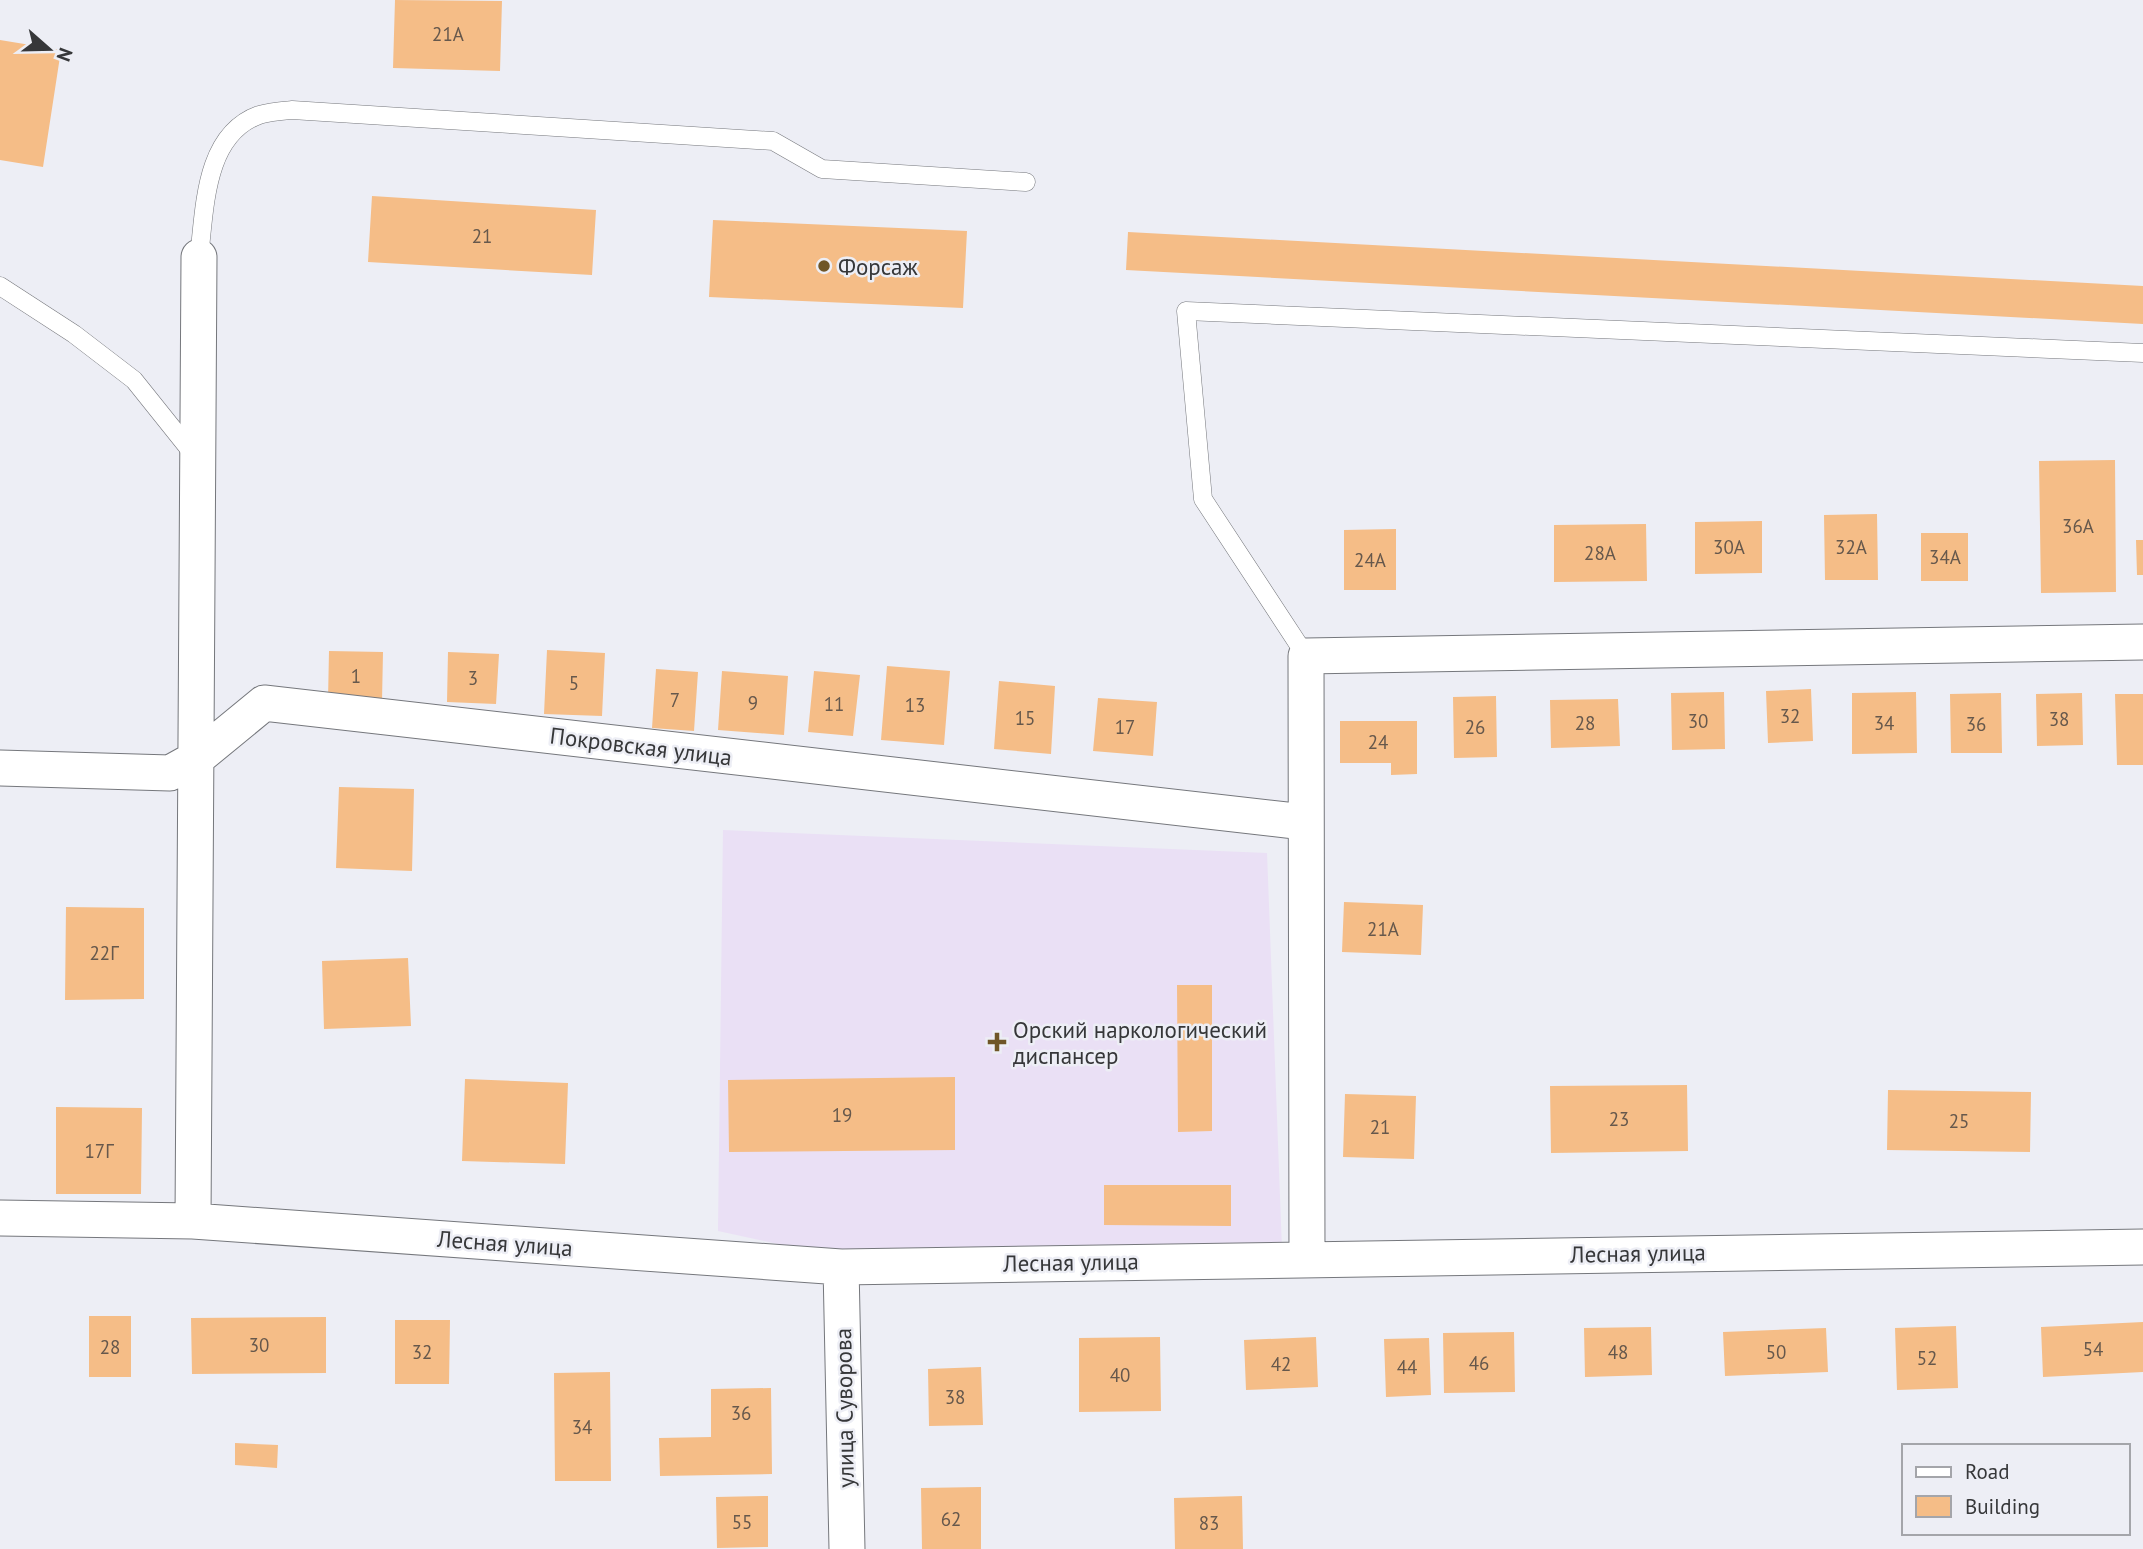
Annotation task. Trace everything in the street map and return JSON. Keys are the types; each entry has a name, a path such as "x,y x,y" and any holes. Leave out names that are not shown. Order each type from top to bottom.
{"street":[{"path":"193,1221 199,257"},
{"path":"1307,1258 1304,822 1306,656 2143,642"},
{"name":"Покровская улица","path":"0,768 170,773 197,758 264,703 1304,822"},
{"name":"Лесная улица","path":"0,1219 193,1221 841,1267 2143,1247"},
{"name":"улица Суворова","path":"841,1267 847,1549"}],"lane":[{"path":"199,257 208,184 219,152 231,133 258,115 292,110 773,141 822,169 1026,182"},
{"path":"0,286 75,334 134,380 167,418 198,461"},
{"path":"1306,656 1203,499 1186,311 2143,354"}],"shaded area":[{"name":"Орский наркологический диспансер","path":"723,830 1267,853 1282,1250 842,1258 718,1231"}],"building":[{"path":"395,0 502,1 500,71 393,68"},
{"path":"0,40 61,50 43,167 0,160"},
{"path":"372,196 596,210 592,275 368,262"},
{"path":"713,220 967,231 963,308 709,297"},
{"path":"1128,232 2143,286 2143,324 1126,270"},
{"path":"2115,460 2116,592 2041,593 2039,461"},
{"path":"1877,514 1878,580 1825,580 1824,515"},
{"path":"1762,521 1762,573 1695,574 1695,522"},
{"path":"1646,524 1647,581 1554,582 1554,525"},
{"path":"1396,529 1396,590 1344,590 1344,530"},
{"path":"1921,533 1968,533 1968,581 1921,581"},
{"path":"2136,540 2143,540 2143,575 2137,575"},
{"path":"547,650 605,653 602,716 544,714"},
{"path":"329,651 383,652 382,701 328,700"},
{"path":"448,652 499,654 496,704 447,702"},
{"path":"887,666 950,671 944,745 881,740"},
{"path":"656,669 698,672 694,731 652,728"},
{"path":"722,671 788,676 784,735 718,730"},
{"path":"814,671 860,675 853,736 808,732"},
{"path":"999,681 1055,686 1051,754 994,749"},
{"path":"1811,689 1813,741 1768,743 1766,691"},
{"path":"1724,692 1725,749 1672,750 1671,693"},
{"path":"1916,692 1917,753 1852,754 1852,693"},
{"path":"2001,693 2002,753 1951,753 1950,694"},
{"path":"2082,693 2083,745 2037,746 2036,694"},
{"path":"2115,694 2143,694 2143,765 2117,765"},
{"path":"1496,696 1497,757 1454,758 1453,697"},
{"path":"1098,698 1157,702 1153,756 1093,751"},
{"path":"1618,699 1620,746 1551,748 1550,700"},
{"path":"1340,721 1417,721 1417,774 1391,775 1391,763 1340,763"},
{"path":"339,787 414,789 412,871 336,868"},
{"path":"1344,902 1423,905 1421,955 1342,952"},
{"path":"66,907 144,908 144,999 65,1000"},
{"path":"408,958 411,1026 324,1029 322,961"},
{"path":"1177,985 1212,985 1212,1131 1178,1132"},
{"path":"955,1077 955,1150 729,1152 728,1080"},
{"path":"465,1079 568,1083 565,1164 462,1161"},
{"path":"1687,1085 1688,1151 1551,1153 1550,1086"},
{"path":"1888,1090 2031,1092 2030,1152 1887,1150"},
{"path":"1345,1094 1416,1096 1414,1159 1343,1157"},
{"path":"56,1107 142,1108 141,1194 56,1194"},
{"path":"1104,1185 1231,1185 1231,1226 1104,1225"},
{"path":"89,1316 131,1316 131,1377 89,1377"},
{"path":"326,1317 326,1373 192,1374 191,1318"},
{"path":"395,1320 450,1320 449,1384 395,1384"},
{"path":"2143,1322 2143,1372 2043,1377 2041,1327"},
{"path":"1956,1326 1958,1388 1897,1390 1895,1328"},
{"path":"1651,1327 1652,1375 1585,1377 1584,1328"},
{"path":"1826,1328 1828,1372 1725,1376 1723,1332"},
{"path":"1514,1332 1515,1392 1444,1393 1443,1333"},
{"path":"1160,1337 1161,1411 1079,1412 1079,1338"},
{"path":"1316,1337 1318,1387 1246,1390 1244,1340"},
{"path":"1429,1338 1431,1395 1386,1397 1384,1339"},
{"path":"981,1367 983,1425 929,1426 928,1369"},
{"path":"610,1372 611,1481 555,1481 554,1373"},
{"path":"771,1388 772,1474 660,1476 659,1438 711,1437 711,1389"},
{"path":"235,1443 278,1445 277,1468 235,1465"},
{"path":"981,1487 981,1549 922,1549 921,1488"},
{"path":"768,1496 768,1547 717,1548 716,1497"},
{"path":"1242,1496 1243,1549 1175,1549 1174,1498"}],"place":[{"name":"Форсаж","path":"824,266"},
{"name":"Орский наркологический диспансер","path":"997,1042"}]}
